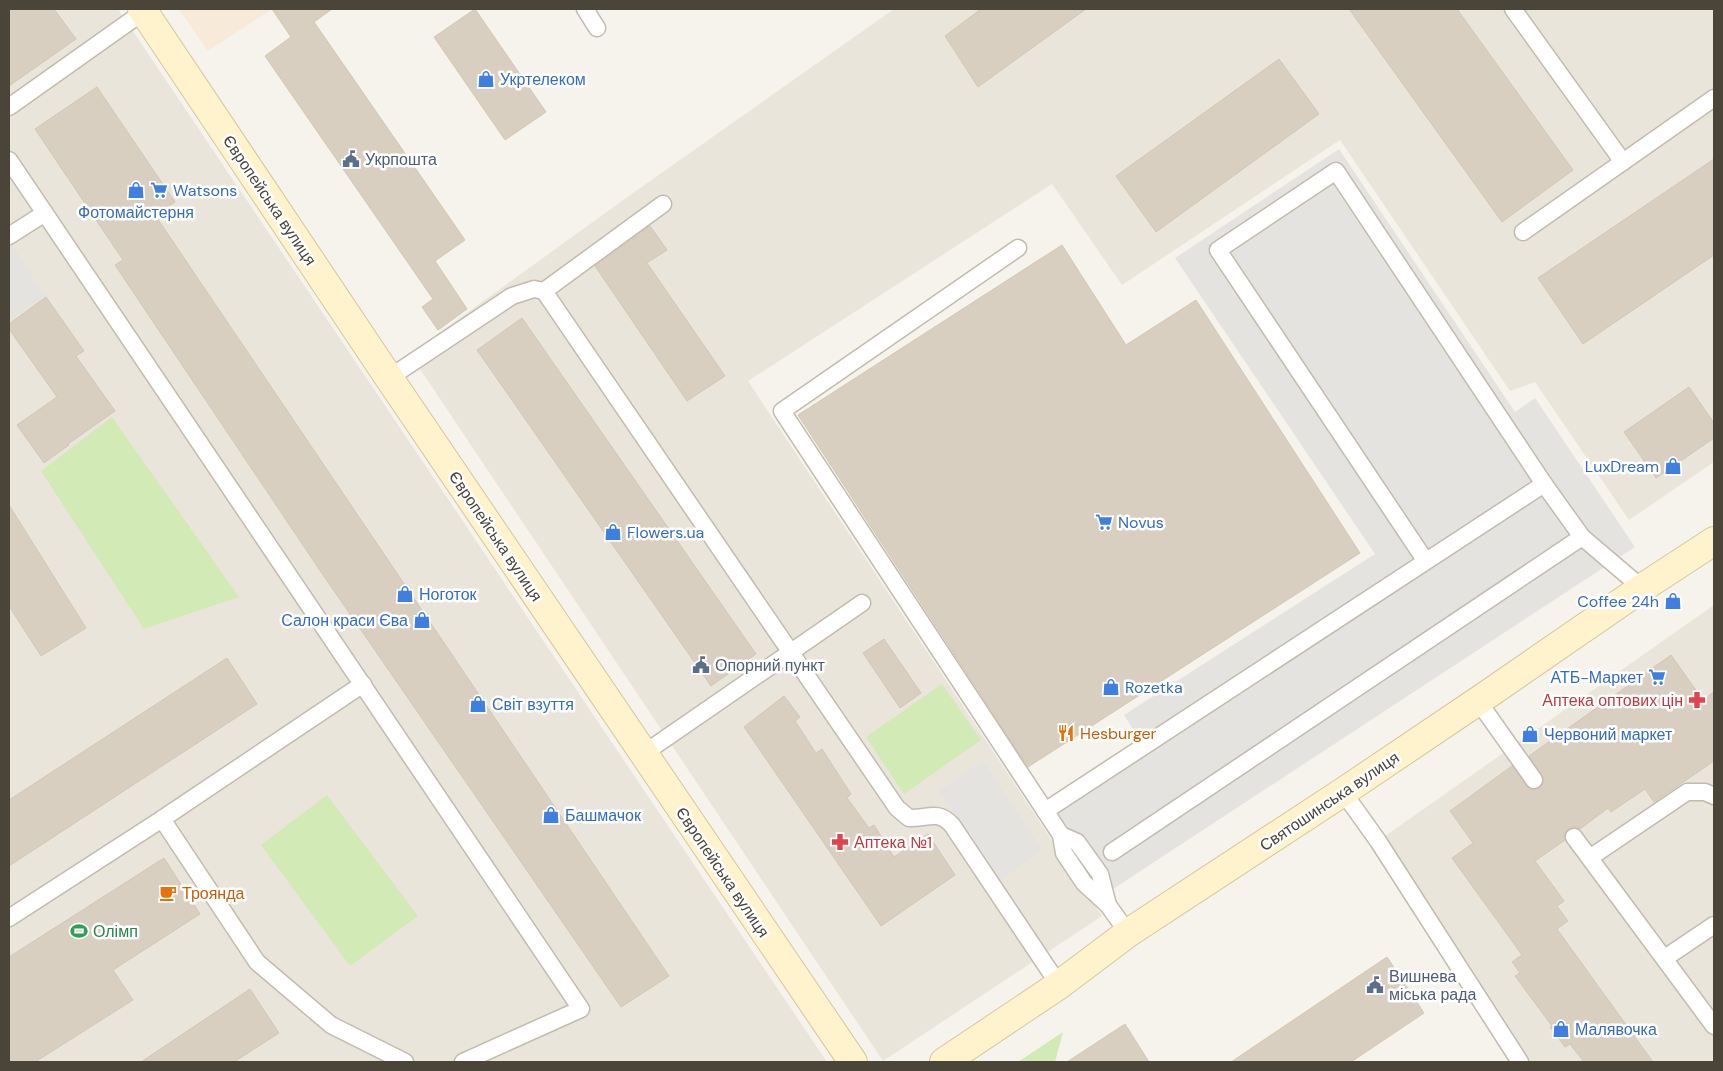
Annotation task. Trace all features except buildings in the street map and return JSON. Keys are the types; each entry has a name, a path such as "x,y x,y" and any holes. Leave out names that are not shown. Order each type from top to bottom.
{"street":[{"name":"Європейська вулиця","path":"143,10 389,378 853,1062"},
{"name":"Святошинська вулиця","path":"944,1062 1059,985 1128,933 1343,792 1714,541"}],"lane":[{"path":"585,9 597,28"},
{"path":"1513,9 1623,162"},
{"path":"9,107 143,10"},
{"path":"1523,232 1714,98"},
{"path":"9,160 581,1009 463,1062"},
{"path":"1426,560 1218,250 1336,171 1544,484 1582,537 1642,588"},
{"path":"544,291 663,204"},
{"path":"9,236 45,213"},
{"path":"1018,248 782,411 1061,835 1064,853 1084,883 1108,905 1128,933"},
{"path":"389,378 512,296 534,289 544,291 902,814 908,818 938,816 946,818 1059,985"},
{"path":"1045,811 1544,484"},
{"path":"1112,852 1582,537"},
{"path":"643,754 862,603"},
{"path":"9,918 162,819 363,684"},
{"path":"1478,701 1534,780"},
{"path":"1343,792 1378,841 1520,1062"},
{"path":"1591,857 1687,792 1705,792 1714,796"},
{"path":"162,819 258,962 330,1025 405,1062"},
{"path":"1574,837 1591,857 1714,1026"},
{"path":"1665,958 1714,925"}],"shaded area":[{"path":"9,9 118,9 827,1062 9,1062"},
{"path":"179,9 272,9 208,51"},
{"path":"894,9 1714,9 1714,462 1629,520 1535,382 1510,391 1340,140 1122,285 1052,184 748,381 1102,916 883,1061 410,354 626,198"},
{"path":"1339,149 1515,412 1535,398 1635,547 1107,893 1048,800 1139,739 1124,715 1375,554 1175,258"},
{"path":"9,239 45,297 9,319"},
{"path":"1714,605 1714,1062 1520,1062 1378,841"},
{"path":"983,760 1042,850 999,881 939,791"}],"green space":[{"path":"112,417 239,597 144,629 41,471"},
{"path":"942,684 981,740 904,794 866,737"},
{"path":"327,795 418,916 350,966 261,845"},
{"path":"1063,1032 1055,1062 1018,1062"}],"place":[{"name":"Укртелеком","path":"486,79"},
{"name":"Укрпошта","path":"351,159"},
{"name":"Фотомайстерня","path":"136,190"},
{"name":"Watsons","path":"159,190"},
{"name":"LuxDream","path":"1673,466"},
{"name":"Novus","path":"1104,522"},
{"name":"Flowers.ua","path":"613,532"},
{"name":"Ноготок","path":"405,594"},
{"name":"Coffee 24h","path":"1673,601"},
{"name":"Салон краси Єва","path":"422,620"},
{"name":"Опорний пункт","path":"701,665"},
{"name":"АТБ-Маркет","path":"1657,677"},
{"name":"Rozetka","path":"1111,687"},
{"name":"Аптека оптових цін","path":"1697,700"},
{"name":"Світ взуття","path":"478,704"},
{"name":"Hesburger","path":"1066,733"},
{"name":"Червоний маркет","path":"1530,734"},
{"name":"Башмачок","path":"551,815"},
{"name":"Аптека №1","path":"840,842"},
{"name":"Троянда","path":"168,893"},
{"name":"Олімп","path":"79,931"},
{"name":"Вишнева міська рада","path":"1375,985"},
{"name":"Малявочка","path":"1561,1029"}]}
